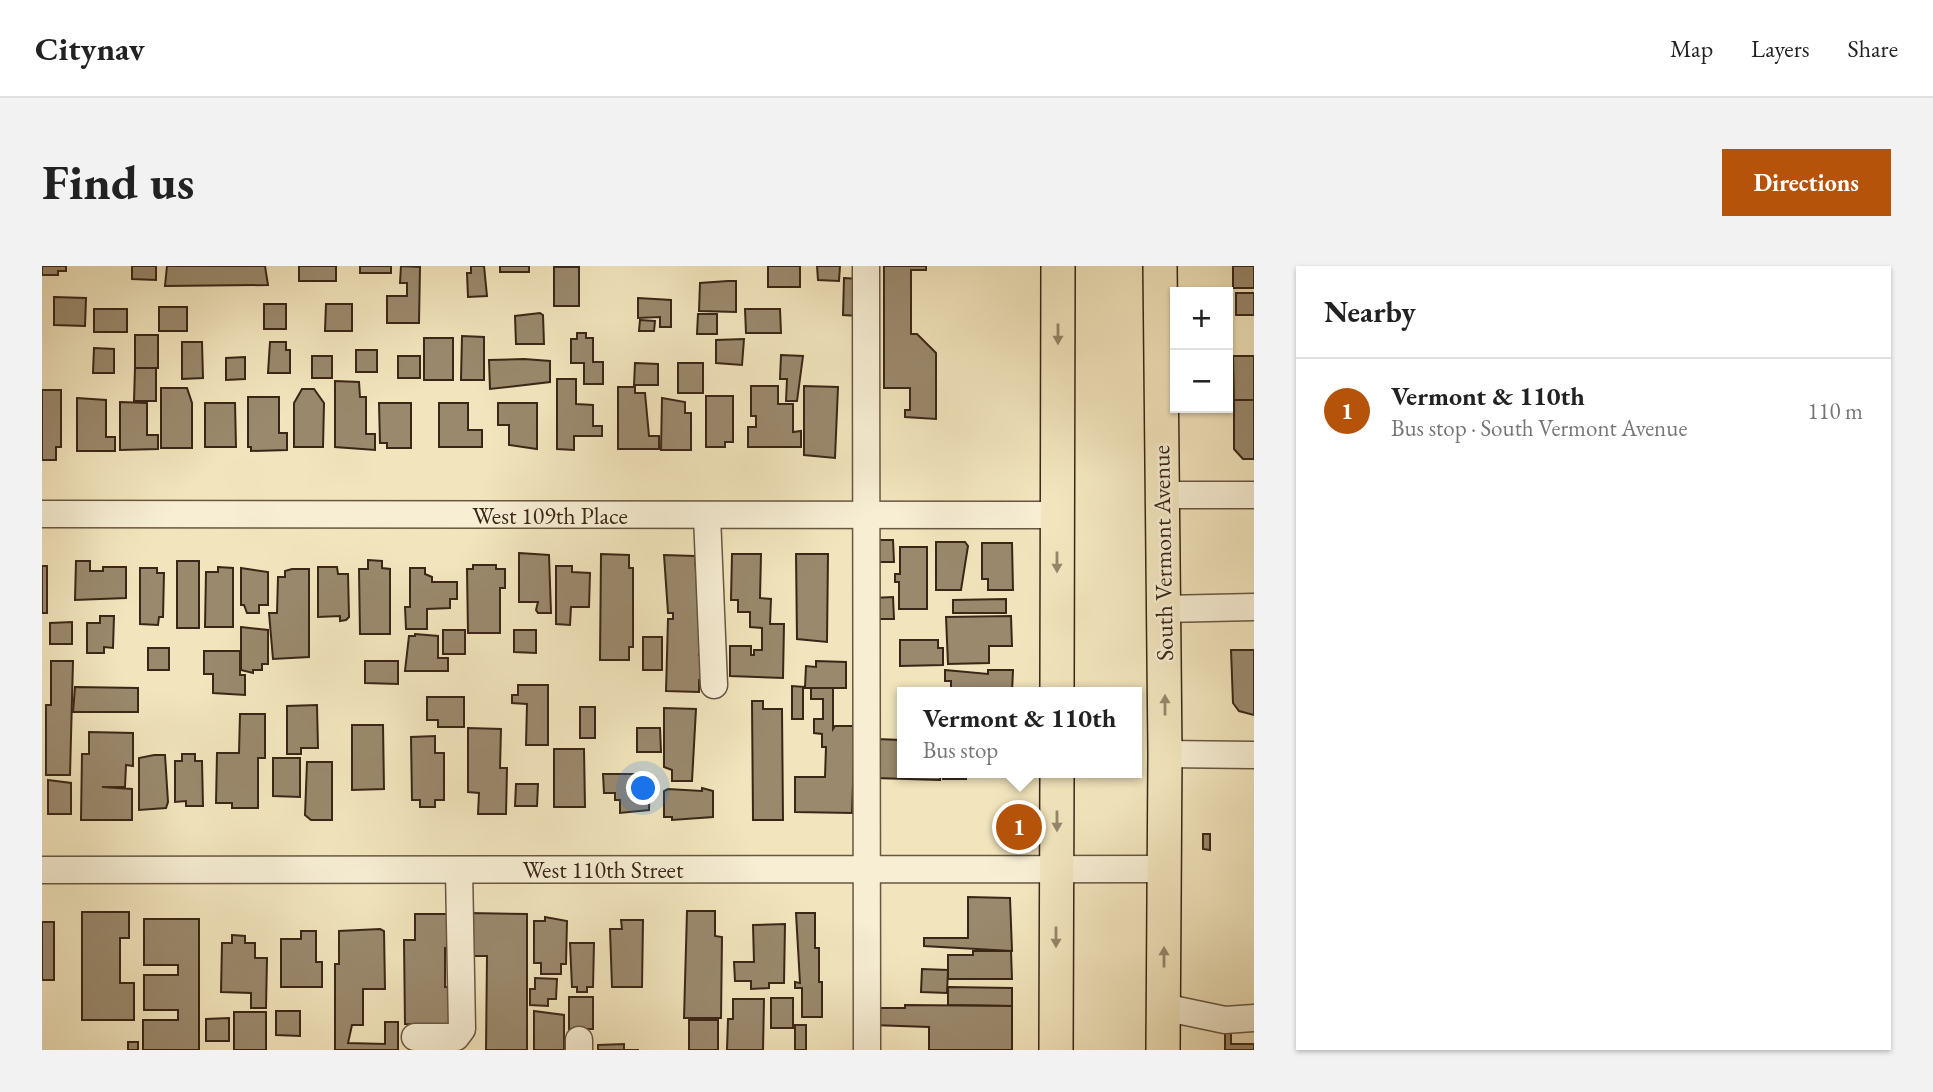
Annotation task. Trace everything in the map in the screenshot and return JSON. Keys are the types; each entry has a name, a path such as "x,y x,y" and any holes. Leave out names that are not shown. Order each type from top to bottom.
{"main road":[{"path":"1057,687 1058,266"},
{"name":"South Vermont Avenue","path":"1160,266 1165,754 1163,1050"},
{"path":"1056,1050 1057,778"}],"street":[{"path":"866,266 867,1050"},
{"path":"1163,495 1254,495"},
{"name":"West 109th Place","path":"42,514 1057,515"},
{"path":"707,516 714,685"},
{"path":"1164,609 1254,607"},
{"path":"1165,754 1254,755"},
{"name":"West 110th Street","path":"42,870 1164,869"},
{"path":"415,1037 456,1037 462,1029 459,870"},
{"path":"1163,1007 1225,1020 1254,1018"}],"building":[{"path":"42,266 66,266 66,271 58,271 58,275 42,275"},
{"path":"132,266 156,266 156,280 132,279"},
{"path":"167,266 265,266 268,285 165,286"},
{"path":"299,266 336,266 336,281 299,281"},
{"path":"360,266 391,266 391,273 360,273"},
{"path":"401,266 420,267 419,323 387,323 387,296 407,296 407,283 400,283"},
{"path":"471,266 484,266 487,296 468,297 467,273 471,273"},
{"path":"500,266 529,266 529,272 500,272"},
{"path":"768,266 800,266 800,287 768,287"},
{"path":"817,266 840,266 839,281 818,280"},
{"path":"884,266 926,266 926,270 911,270 911,334 917,334 936,353 936,419 905,417 905,410 910,410 910,388 884,388"},
{"path":"1233,266 1254,266 1254,288 1233,287"},
{"path":"554,267 579,267 579,306 554,306"},
{"path":"844,278 859,279 858,316 843,315"},
{"path":"736,281 736,312 699,311 700,283"},
{"path":"1236,293 1254,293 1254,315 1236,315"},
{"path":"54,297 86,298 85,326 54,325"},
{"path":"638,298 671,300 671,327 660,327 660,317 638,318"},
{"path":"264,304 286,304 286,329 264,329"},
{"path":"326,304 352,304 352,331 325,331"},
{"path":"159,307 187,307 187,331 159,331"},
{"path":"94,309 127,309 127,332 94,332"},
{"path":"745,309 780,309 781,333 746,333"},
{"path":"540,313 543,315 544,344 516,344 515,316"},
{"path":"698,314 717,314 717,334 697,334"},
{"path":"640,320 655,321 654,331 639,331"},
{"path":"577,333 586,333 586,338 593,338 593,362 603,362 603,384 584,384 584,363 571,363 571,339 577,339"},
{"path":"135,335 158,335 158,368 135,368"},
{"path":"462,336 484,337 484,380 461,380"},
{"path":"424,338 453,338 453,380 424,380"},
{"path":"744,339 742,365 716,363 716,340"},
{"path":"182,342 202,342 203,378 182,379"},
{"path":"270,342 286,342 286,350 290,350 290,373 268,373"},
{"path":"94,348 114,349 114,373 93,373"},
{"path":"356,350 377,350 377,372 356,372"},
{"path":"781,355 803,356 797,401 786,401 787,379 780,379"},
{"path":"312,356 332,356 332,378 312,378"},
{"path":"398,356 420,356 420,378 398,378"},
{"path":"1233,356 1254,356 1254,400 1234,400"},
{"path":"245,357 245,379 226,380 226,358"},
{"path":"489,360 550,361 550,382 490,389"},
{"path":"635,363 658,364 658,385 634,385"},
{"path":"678,363 703,363 703,393 678,393"},
{"path":"135,368 156,368 156,401 134,401"},
{"path":"557,379 576,379 576,404 593,405 593,426 602,426 602,436 574,436 574,450 557,449"},
{"path":"335,381 359,382 360,397 366,397 366,434 375,434 375,450 335,447"},
{"path":"751,386 778,386 778,404 793,404 793,432 801,431 801,447 748,447 748,427 756,427 756,416 751,416"},
{"path":"804,386 838,387 835,458 804,455"},
{"path":"618,387 635,387 635,393 645,393 649,436 659,436 659,449 618,449"},
{"path":"161,388 187,388 192,403 192,448 161,448"},
{"path":"302,389 314,389 324,403 323,447 294,447 294,403"},
{"path":"42,390 61,390 61,447 56,447 56,460 42,460"},
{"path":"706,396 733,396 733,442 725,442 725,447 706,447"},
{"path":"248,397 279,397 279,433 287,433 287,450 251,451 251,447 248,447"},
{"path":"77,398 106,400 106,437 115,437 115,451 77,451"},
{"path":"662,398 685,402 685,413 691,413 691,450 661,450"},
{"path":"1234,400 1254,400 1254,459 1243,459 1234,449"},
{"path":"120,402 147,403 147,435 158,435 158,449 120,450"},
{"path":"205,403 235,403 236,447 205,447"},
{"path":"379,403 411,403 411,448 387,448 387,443 380,443"},
{"path":"439,403 468,403 468,430 482,430 482,447 439,447"},
{"path":"498,403 537,403 537,449 509,445 509,425 498,425"},
{"path":"872,540 893,540 894,562 872,562"},
{"path":"936,542 965,542 968,546 961,590 936,590"},
{"path":"982,543 1012,543 1013,590 988,590 988,579 982,579"},
{"path":"900,547 927,547 927,609 899,609 899,582 895,582 895,574 900,574"},
{"path":"519,553 549,555 551,613 538,613 538,602 519,602"},
{"path":"601,554 629,555 629,568 633,568 633,647 629,647 629,660 600,660"},
{"path":"732,554 761,554 760,598 771,599 770,624 784,624 783,678 730,676 730,646 751,646 751,655 754,655 754,650 762,650 762,628 750,627 750,612 738,612 738,600 731,600"},
{"path":"796,554 828,554 827,642 797,639"},
{"path":"664,555 695,556 701,649 699,655 703,655 703,680 699,680 699,692 666,691 668,619 673,619 673,613 668,613"},
{"path":"368,560 382,561 382,568 390,569 390,634 360,634 359,569 368,569"},
{"path":"76,561 90,561 90,571 103,571 103,567 126,567 126,598 75,600"},
{"path":"177,561 199,561 199,628 177,628"},
{"path":"473,565 496,565 496,569 505,569 505,588 500,588 500,633 468,633 467,569 473,569"},
{"path":"42,566 47,566 47,613 42,613"},
{"path":"556,566 572,566 572,572 590,573 589,607 571,607 570,625 556,624"},
{"path":"218,567 233,568 233,627 205,627 206,572 218,572"},
{"path":"318,567 337,567 338,574 348,574 349,617 346,620 340,621 340,616 318,617"},
{"path":"140,568 157,568 157,573 164,573 163,617 159,617 158,625 140,624"},
{"path":"241,568 268,572 268,605 259,605 259,613 247,613 244,605 241,605"},
{"path":"410,568 425,568 425,574 432,577 432,582 457,582 457,599 450,599 450,608 427,609 427,629 406,629 405,607 410,607"},
{"path":"309,569 309,657 273,659 269,613 277,613 278,577 285,577 285,571"},
{"path":"893,597 894,619 872,619 872,598"},
{"path":"1006,599 1006,613 953,613 953,600"},
{"path":"100,616 114,616 113,648 104,647 104,653 87,653 87,623 100,623"},
{"path":"1011,616 1012,646 989,646 989,663 948,664 946,617"},
{"path":"72,622 72,644 50,644 50,623"},
{"path":"241,627 268,630 268,664 262,664 262,670 253,670 253,673 241,670"},
{"path":"443,630 465,630 465,654 443,654"},
{"path":"514,630 536,630 536,653 514,652"},
{"path":"409,636 438,636 438,658 448,658 448,671 405,671"},
{"path":"643,637 662,637 662,670 643,670"},
{"path":"900,640 938,640 938,648 943,648 943,665 900,666"},
{"path":"148,648 169,648 169,670 148,670"},
{"path":"1231,650 1254,650 1254,715 1239,711 1233,703"},
{"path":"204,651 240,651 240,675 245,675 245,695 213,693 213,674 204,674"},
{"path":"51,661 73,661 70,775 46,775 46,705 51,705"},
{"path":"365,661 398,661 398,684 365,683"},
{"path":"816,661 846,662 846,688 803,688 803,719 792,719 792,686 805,687 806,666 816,667"},
{"path":"945,670 988,674 988,670 1013,670 1012,687 951,687 951,681 945,681"},
{"path":"518,685 548,685 548,745 526,745 527,704 512,703 512,695 518,695"},
{"path":"75,687 138,688 138,712 73,712"},
{"path":"811,688 833,688 833,729 835,726 855,726 852,813 795,812 795,777 825,777 826,747 822,747 822,734 814,733 814,719 823,719 823,699 811,699"},
{"path":"427,697 464,697 464,727 438,727 438,720 427,720"},
{"path":"752,701 763,701 763,709 782,709 783,820 753,820"},
{"path":"317,705 318,748 301,748 301,754 287,754 287,706"},
{"path":"580,707 595,707 595,738 580,738"},
{"path":"664,708 696,709 692,781 672,781 672,770 664,767"},
{"path":"240,714 265,714 265,758 258,758 258,808 232,808 232,803 216,803 217,753 239,753"},
{"path":"352,725 383,725 384,789 352,790"},
{"path":"468,728 501,729 500,768 507,768 506,814 478,814 479,793 468,792"},
{"path":"637,728 660,728 661,752 637,752"},
{"path":"89,732 133,733 133,766 126,765 125,787 102,787 132,789 132,820 81,820 82,754 89,754"},
{"path":"435,736 435,753 444,753 444,800 435,800 435,807 420,807 420,800 412,800 411,737"},
{"path":"876,739 897,740 897,778 940,780 875,778"},
{"path":"554,749 584,749 585,807 554,807"},
{"path":"182,754 195,754 195,761 202,761 203,806 186,806 186,801 175,802 175,761 182,761"},
{"path":"165,755 168,802 166,808 139,810 139,758"},
{"path":"273,758 300,758 300,797 273,796"},
{"path":"307,762 332,762 332,820 311,820 305,815"},
{"path":"603,774 650,774 649,810 620,813 620,800 615,800 615,793 604,793"},
{"path":"48,780 71,783 71,814 48,814"},
{"path":"516,784 538,784 537,806 515,806"},
{"path":"702,788 713,791 713,817 672,820 672,817 664,817 664,791 702,791"},
{"path":"1203,834 1210,834 1210,850 1203,849"},
{"path":"968,897 1010,898 1012,951 924,946 924,938 968,938"},
{"path":"687,911 715,911 715,936 722,937 721,1018 684,1018"},
{"path":"82,912 129,912 129,938 120,938 120,983 134,983 134,1020 82,1020"},
{"path":"469,913 527,914 527,1050 486,1050 487,956 469,956"},
{"path":"796,913 815,913 815,948 819,948 819,982 822,982 822,1017 802,1017 802,988 795,988 795,982 800,983"},
{"path":"415,914 456,914 456,948 445,948 445,987 456,987 456,1025 405,1024 404,940 415,940"},
{"path":"545,917 567,921 566,964 561,964 561,974 541,974 541,963 534,963 534,921 545,921"},
{"path":"144,919 199,919 199,1050 143,1050 143,1020 178,1020 178,1010 144,1010 144,975 178,975 178,965 144,965"},
{"path":"621,920 643,920 642,987 612,987 610,929 622,929"},
{"path":"42,922 54,922 54,980 42,980"},
{"path":"785,924 784,983 769,983 769,988 751,989 751,981 735,981 734,962 754,962 753,925"},
{"path":"301,931 316,931 316,962 322,962 322,987 281,987 281,939 301,939"},
{"path":"339,931 384,931 385,989 363,989 363,1025 352,1025 348,1043 385,1044 385,1022 398,1022 398,1050 335,1050 335,964 339,964"},
{"path":"232,935 245,936 245,943 255,943 255,958 267,958 266,1008 251,1008 251,993 221,992 222,943 232,943"},
{"path":"570,943 594,943 593,987 587,987 587,992 577,992 577,987 572,987"},
{"path":"973,951 1011,951 1012,979 948,979 948,955 973,955"},
{"path":"922,969 948,970 947,993 921,992"},
{"path":"535,978 557,979 556,999 548,999 548,1006 530,1005 530,989 535,989"},
{"path":"948,987 1012,988 1012,1006 948,1005"},
{"path":"569,997 593,997 593,1029 569,1029"},
{"path":"771,998 793,998 793,1028 771,1028"},
{"path":"733,999 764,999 763,1050 727,1050 728,1019 733,1019"},
{"path":"905,1005 1012,1006 1012,1050 929,1050 929,1027 872,1025 872,1008 905,1008"},
{"path":"276,1011 300,1011 300,1036 276,1035"},
{"path":"534,1011 564,1015 564,1050 534,1050"},
{"path":"234,1012 266,1012 266,1050 234,1050"},
{"path":"229,1018 229,1041 206,1041 206,1019"},
{"path":"689,1020 718,1020 718,1050 689,1050"},
{"path":"795,1025 806,1025 806,1050 795,1050"},
{"path":"1225,1030 1231,1030 1231,1044 1254,1044 1254,1050 1225,1050"},
{"path":"128,1042 138,1042 138,1050 128,1050"},
{"path":"624,1044 624,1050 598,1050 598,1045"}],"place":[{"name":"Vermont & 110th","path":"1019,827"}]}
